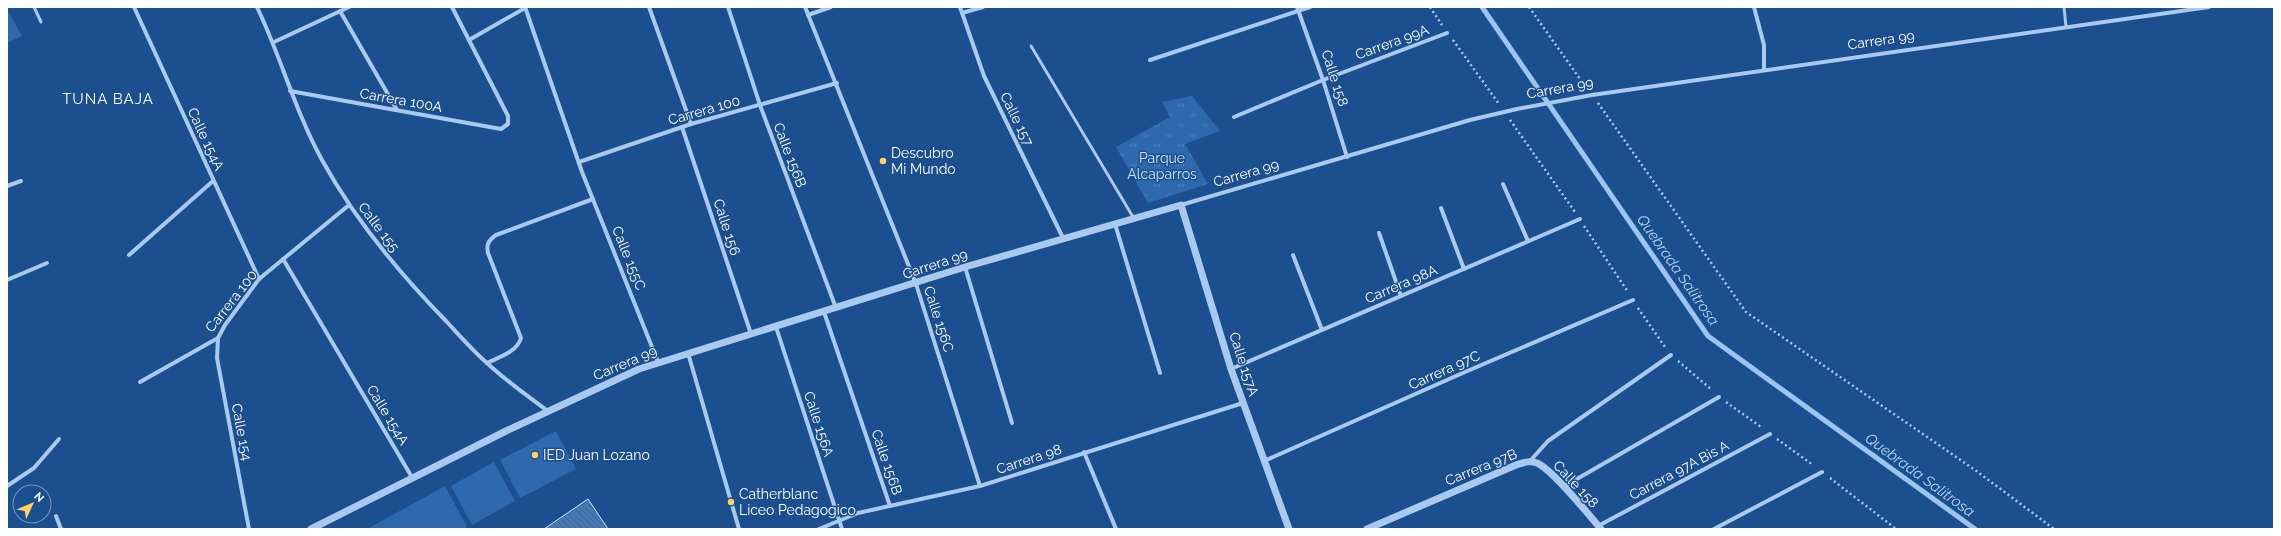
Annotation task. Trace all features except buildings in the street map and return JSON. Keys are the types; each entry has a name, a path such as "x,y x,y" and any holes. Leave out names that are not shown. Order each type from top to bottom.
{"street":[{"name":"Calle 154A","path":"134,7 259,279"},
{"name":"Calle 155","path":"257,7 274,42 290,91 322,160 349,205 387,257 420,295 486,363 549,412"},
{"path":"274,42 349,7"},
{"path":"452,7 469,40 525,7"},
{"name":"Calle 155C","path":"525,7 579,162 658,362"},
{"path":"649,7 691,124"},
{"name":"Calle 156B","path":"728,7 760,105 836,309"},
{"name":"Calle 156C","path":"805,7 837,83 916,284 980,486"},
{"path":"808,15 831,7"},
{"name":"Calle 157","path":"960,7 984,76 1063,238"},
{"path":"962,13 983,7"},
{"path":"1150,60 1298,9 1310,7"},
{"path":"1754,7 1764,45 1764,70"},
{"name":"Carrera 99","path":"312,529 549,412 639,369 658,362 836,309 965,267 1063,238 1505,112 1592,95 2209,7"},
{"name":"Calle 158","path":"1298,9 1323,80 1347,157"},
{"path":"340,11 397,110"},
{"name":"Carrera 99A","path":"1234,117 1323,80 1448,34"},
{"name":"Carrera 100A","path":"290,91 491,128 501,128 508,124 508,116 469,40"},
{"name":"Carrera 100","path":"579,162 691,124 837,83"},
{"name":"Calle 156","path":"682,127 751,334"},
{"path":"7,186 21,181"},
{"path":"129,255 213,181"},
{"path":"1503,184 1528,241"},
{"path":"486,363 513,350 519,345 521,338 486,247 489,240 496,235 593,199"},
{"name":"Carrera 100","path":"140,382 218,338 225,325 259,279 349,205"},
{"name":"Calle 157A","path":"1181,205 1231,369 1289,529"},
{"path":"1441,208 1464,269"},
{"name":"Carrera 98A","path":"1231,369 1580,219"},
{"path":"1115,224 1160,373"},
{"path":"1380,233 1401,296"},
{"path":"1293,254 1322,330"},
{"name":"Calle 154A","path":"283,259 413,479"},
{"path":"7,280 48,263"},
{"path":"965,267 1012,423"},
{"name":"Carrera 97C","path":"1264,462 1465,372 1633,300"},
{"name":"Calle 156B","path":"824,312 890,506"},
{"name":"Calle 156A","path":"776,326 842,529"},
{"name":"Calle 154","path":"218,338 217,358 249,529"},
{"path":"688,353 739,529"},
{"name":"Carrera 97B","path":"1367,529 1516,465 1530,461 1548,441 1671,355"},
{"path":"1563,487 1719,397"},
{"name":"Carrera 98","path":"819,529 858,514 980,486 1084,452 1244,403"},
{"name":"Carrera 97A Bis A","path":"1599,527 1770,434"},
{"path":"7,486 34,468 59,439"},
{"path":"1084,452 1116,529"},
{"name":"Calle 158","path":"1530,461 1546,469 1599,527"},
{"path":"1714,529 1822,472"},
{"path":"56,516 61,529"}],"lane":[{"path":"34,7 41,22"},
{"path":"2064,7 2066,27"},
{"path":"1031,46 1134,219"}],"path":[{"path":"1430,7 1580,219 1671,355 1719,397 1822,472 1896,529"},
{"path":"1528,7 1746,312 1975,470 2054,529"}],"green space":[{"path":"7,9 22,36 7,43"},
{"name":"Parque Alcaparros","path":"1192,96 1220,131 1185,144 1208,184 1148,203 1116,147 1170,117 1162,102"},
{"path":"556,431 576,469 520,498 500,460"},
{"path":"494,462 515,501 472,525 451,486"},
{"path":"445,486 467,527 464,529 367,529"}],"waterway":[{"name":"Quebrada Salitrosa","path":"1482,7 1708,336 1975,529"}],"place":[{"name":"Descubro Mi Mundo","path":"883,161"},
{"name":"IED Juan Lozano","path":"535,455"},
{"name":"Catherblanc Liceo Pedagogico","path":"731,502"}],"district":[{"name":"TUNA BAJA","path":"108,99"}]}
